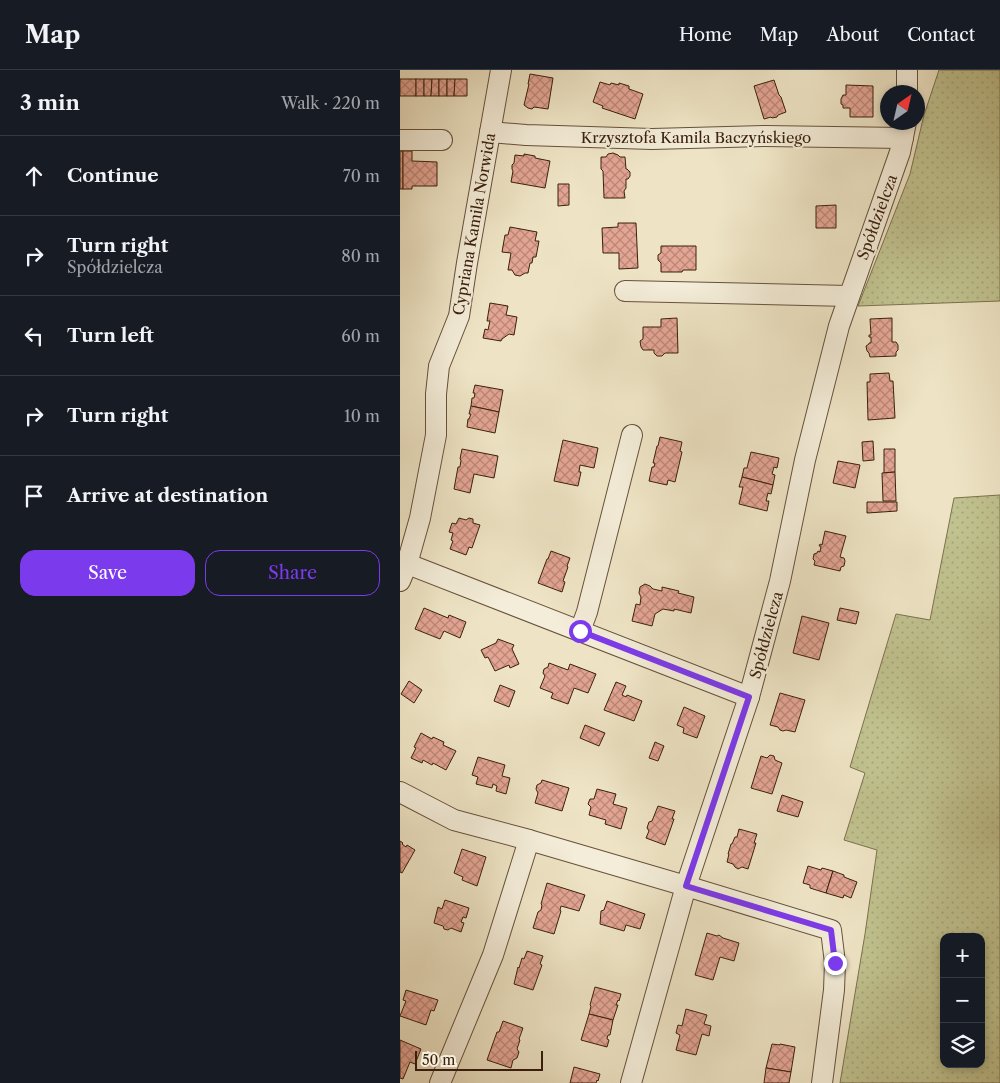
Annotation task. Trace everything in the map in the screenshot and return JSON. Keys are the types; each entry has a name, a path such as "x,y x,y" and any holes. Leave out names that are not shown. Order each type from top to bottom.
{"street":[{"name":"Cypriana Kamila Norwida","path":"402,568 420,518 436,434 436,394 439,366 459,316 501,70"},
{"path":"908,85 909,70"},
{"name":"Krzysztofa Kamila Baczyńskiego","path":"490,132 652,139 904,130"},
{"name":"Spółdzielcza","path":"631,1083 686,886 749,697 780,581 805,460 839,326 900,152 904,130"},
{"path":"400,140 442,140"},
{"path":"625,291 849,296"},
{"path":"580,631 587,612 632,435"},
{"path":"402,568 580,631 749,697"},
{"path":"400,792 454,820 529,840 831,930 835,963 834,990 822,1083"},
{"path":"440,1083 493,955 529,840"}],"green space":[{"path":"939,70 1000,70 1000,301 858,306 910,174 920,130 925,130 925,112"},
{"path":"1000,495 1000,1083 840,1083 877,850 844,840 865,773 850,767 896,614 930,620 954,498"}],"building":[{"path":"530,74 553,78 548,109 534,107 532,109 524,105"},
{"path":"400,79 416,79 416,96 400,96"},
{"path":"416,79 424,79 424,96 416,96"},
{"path":"424,79 432,79 431,96 424,96"},
{"path":"432,79 439,79 439,96 431,96"},
{"path":"439,79 447,79 447,96 439,96"},
{"path":"447,79 455,79 454,96 447,96"},
{"path":"455,79 467,79 467,96 454,96"},
{"path":"774,80 786,112 777,117 764,119 754,86"},
{"path":"600,82 610,85 611,83 619,85 619,83 643,94 635,119 602,108 603,106 593,102"},
{"path":"846,85 873,86 873,117 850,117 850,108 843,108 841,104 843,95 846,95"},
{"path":"400,151 403,151 403,189 400,189"},
{"path":"403,151 412,151 412,161 437,162 437,186 412,186 412,189 403,189"},
{"path":"613,153 620,157 625,157 626,169 630,172 630,176 626,179 625,198 604,198 601,157 606,157 608,154"},
{"path":"524,154 550,161 545,188 511,182 512,165 515,155 524,156"},
{"path":"558,184 569,184 569,205 558,206"},
{"path":"836,205 836,228 816,228 816,206"},
{"path":"618,223 636,223 638,268 619,269 619,253 603,253 602,228 618,227"},
{"path":"510,227 537,232 535,241 539,241 536,257 533,257 532,263 530,263 528,273 520,276 515,275 512,270 508,270 511,253 502,252 505,235 508,235"},
{"path":"661,246 696,246 696,270 661,272 661,263 658,260 658,255 661,253"},
{"path":"490,303 508,306 506,315 517,317 514,335 509,334 501,341 483,338 485,329 488,330 490,321 487,321"},
{"path":"677,318 678,353 665,353 662,356 657,356 654,350 643,350 640,341 643,339 643,327 661,327 661,319"},
{"path":"892,318 892,342 896,342 898,345 896,356 870,357 866,346 871,343 871,337 869,337 871,335 870,319"},
{"path":"889,373 890,381 893,381 895,418 868,420 867,382 870,382 870,374"},
{"path":"475,385 503,390 499,412 471,406"},
{"path":"471,406 499,412 495,433 467,427"},
{"path":"660,437 682,442 680,451 682,452 675,482 668,480 667,485 649,481"},
{"path":"563,440 598,448 594,468 580,465 579,472 581,472 578,486 554,481"},
{"path":"873,441 874,460 863,461 862,442"},
{"path":"462,449 498,456 494,478 474,474 470,493 454,489 458,467 460,467"},
{"path":"884,449 895,449 895,472 884,473"},
{"path":"751,452 779,458 777,468 774,467 772,474 775,475 773,485 742,477 744,468 747,468"},
{"path":"838,461 860,465 855,488 833,483"},
{"path":"895,472 896,501 883,501 882,473"},
{"path":"742,477 773,485 771,494 768,493 766,501 769,501 767,511 739,504 743,487 739,487"},
{"path":"867,502 897,502 897,511 867,513"},
{"path":"459,518 473,519 473,523 480,525 472,548 469,547 466,555 450,549 453,533 449,532 452,523 456,524"},
{"path":"825,531 846,536 840,557 844,558 845,561 840,571 814,565 814,554 818,551 820,552 821,546 819,546 820,544 822,545"},
{"path":"551,551 570,558 563,581 565,582 562,592 538,583"},
{"path":"645,584 653,589 662,591 662,587 694,597 691,613 674,609 674,611 663,609 655,614 652,626 632,621 636,604 640,605 640,587"},
{"path":"424,608 448,618 449,615 466,622 460,638 444,631 440,639 415,629"},
{"path":"840,608 859,612 856,624 837,620"},
{"path":"802,616 829,623 819,660 793,653"},
{"path":"498,639 514,645 512,649 519,664 510,668 509,665 495,671 488,657 485,658 481,650 496,643"},
{"path":"549,663 568,670 570,664 596,674 588,693 574,688 568,704 551,698 553,693 540,688 545,676 543,673 544,669 548,667"},
{"path":"409,681 422,690 414,703 401,694"},
{"path":"616,682 626,686 622,695 642,701 634,721 604,710"},
{"path":"500,685 515,691 509,707 494,701"},
{"path":"780,693 805,700 795,732 783,731 778,727 770,725"},
{"path":"684,707 705,716 697,738 683,733 684,728 677,725"},
{"path":"585,725 605,733 599,746 580,738"},
{"path":"421,733 432,739 433,737 444,742 443,745 456,751 446,770 433,763 432,765 423,760 422,763 411,758"},
{"path":"655,742 664,746 658,761 649,758"},
{"path":"770,755 782,763 772,794 751,788 761,756 767,758"},
{"path":"478,757 505,765 502,776 510,778 506,794 496,791 497,786 493,784 492,788 476,784 478,777 472,775"},
{"path":"542,780 569,788 562,811 535,803 538,793 537,785"},
{"path":"597,789 616,794 613,804 627,808 621,829 605,824 606,820 589,815 591,807 588,804 590,799 594,799"},
{"path":"782,795 803,802 798,817 777,811"},
{"path":"658,806 675,811 665,845 646,838 649,831 647,828 649,822 652,821"},
{"path":"739,829 757,834 748,869 742,867 738,869 733,864 727,862 731,844 735,837 737,837"},
{"path":"400,841 406,847 407,845 415,850 402,873 400,872"},
{"path":"462,849 486,857 477,886 462,880 463,877 454,873"},
{"path":"808,866 833,871 826,893 810,888 810,885 803,883"},
{"path":"833,871 857,882 851,898 844,895 843,898 826,893"},
{"path":"547,883 585,895 579,911 561,906 554,934 533,928 538,912 541,910"},
{"path":"445,900 469,908 466,918 463,917 461,922 464,923 461,932 451,928 448,930 444,929 443,926 434,923 438,907 442,909"},
{"path":"607,901 645,914 640,929 626,925 624,931 600,924 601,911 604,910"},
{"path":"707,933 719,935 739,943 734,961 720,957 713,980 695,975"},
{"path":"527,951 543,956 540,964 542,965 533,990 514,984 518,967"},
{"path":"595,987 621,994 616,1005 618,1005 613,1020 589,1014"},
{"path":"406,990 438,1000 434,1011 431,1010 426,1025 400,1016 406,1001 403,1000"},
{"path":"686,1009 707,1015 704,1024 711,1026 709,1036 702,1034 696,1055 676,1050 680,1035 676,1033 678,1025 682,1026"},
{"path":"589,1014 613,1020 610,1035 608,1035 607,1039 609,1040 607,1047 581,1040"},
{"path":"503,1021 523,1028 517,1049 519,1052 517,1058 513,1060 511,1068 487,1060"},
{"path":"400,1040 421,1049 415,1064 410,1062 403,1079 400,1078"},
{"path":"772,1044 795,1047 791,1072 766,1068"},
{"path":"574,1067 600,1074 598,1081 596,1083 570,1083"},
{"path":"766,1068 791,1072 789,1083 764,1083"}],"route":[{"path":"580,631 749,697 686,886 831,930 835,963"}]}
